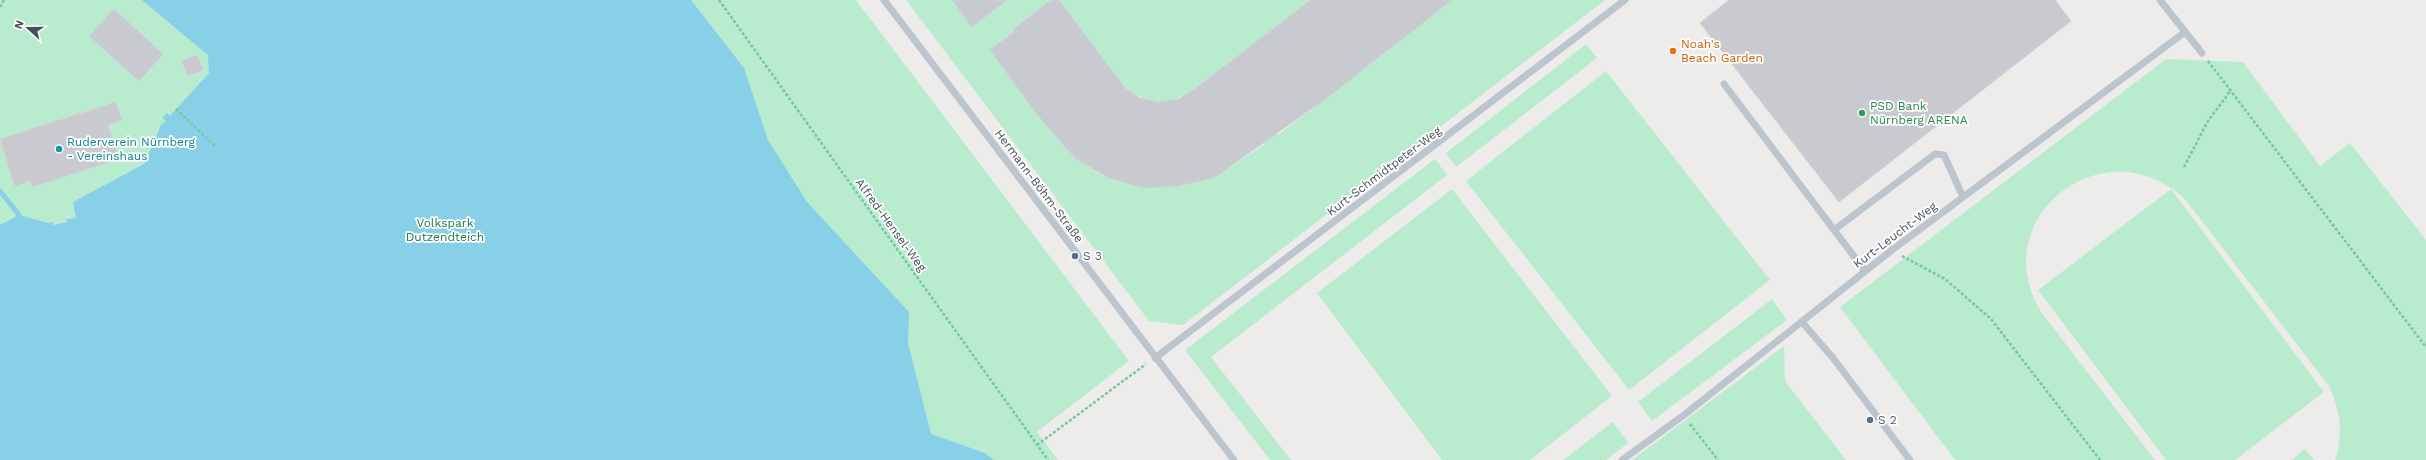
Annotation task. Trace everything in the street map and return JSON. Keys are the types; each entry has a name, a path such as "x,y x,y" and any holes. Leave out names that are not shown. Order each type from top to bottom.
{"lane":[{"name":"Hermann-Böhm-Straße","path":"884,0 1154,358 1234,460"},
{"name":"Kurt-Schmidtpeter-Weg","path":"1154,358 1626,0"},
{"path":"2160,0 2202,53"},
{"name":"Kurt-Leucht-Weg","path":"1622,460 1684,415 1892,250 2185,32"},
{"path":"1724,84 1865,272"},
{"path":"1834,230 1935,154 1944,156 1963,197"},
{"path":"1802,322 1833,358 1910,460"}],"path":[{"path":"0,7 4,0"},
{"name":"Alfred-Hensel-Weg","path":"719,0 1048,460"},
{"path":"2202,53 2426,347"},
{"path":"2184,167 2208,121 2231,90"},
{"path":"176,109 215,146"},
{"path":"1892,250 1945,279 1992,319 2100,460"},
{"path":"1037,445 1154,358"},
{"path":"1684,415 1718,460"}],"green space":[{"name":"Volkspark Dutzendteich","path":"0,0 856,0 1129,361 1037,432 1058,460 0,460"},
{"path":"906,0 1051,0 1013,29 1024,44 999,63 1040,114 1086,165 1113,180 1143,186 1159,186 1205,180 1194,151 1220,174 1265,144 1246,118 1259,109 1278,135 1316,106 1297,80 1413,0 1427,19 1452,0 1605,0 1183,325 1149,321"},
{"path":"1059,0 1311,0 1193,90 1176,99 1160,102 1144,98 1126,89"},
{"path":"1586,44 1597,58 1456,167 1446,153"},
{"path":"2166,59 2243,62 2320,166 2350,143 2426,240 2426,460 2335,460 2338,450 2340,422 2336,404 2329,386 2184,198 2152,178 2119,172 2087,177 2060,193 2039,216 2028,245 2028,278 2042,313 2155,460 1955,460 1840,307"},
{"path":"1606,71 1770,280 1629,390 1466,181"},
{"path":"1435,159 1447,175 1211,357 1291,460 1270,460 1185,350"},
{"path":"1452,189 1612,396 1530,460 1442,460 1317,293"},
{"path":"2171,189 2324,392 2235,460 2166,460 2038,290"},
{"path":"1772,299 1787,320 1652,421 1638,402"},
{"path":"1784,346 1785,381 1846,460 1632,460"},
{"path":"1613,422 1628,443 1606,460 1563,460"},
{"path":"2305,449 2314,460 2291,460"}],"water":[{"name":"Volkspark Dutzendteich","path":"142,0 691,0 744,68 768,140 807,202 909,312 908,343 931,434 985,453 994,460 0,460 0,225 19,215 48,223 53,222 53,225 67,222 67,219 76,218 73,202 144,164 161,125 166,121 162,118 167,113 170,116 209,73 208,55"}],"building":[{"path":"952,0 1007,0 972,27"},
{"path":"1051,0 1059,0 1126,89 1140,98 1158,102 1179,99 1193,90 1311,0 1452,0 1328,97 1214,178 1178,186 1144,188 1109,178 1076,159 1036,113 990,50 1015,31 1013,29"},
{"name":"PSD Bank Nürnberg ARENA","path":"1729,0 2055,0 2071,21 1839,202 1700,23"},
{"path":"114,9 163,54 139,81 89,36"},
{"path":"197,55 203,70 188,76 182,61"},
{"name":"Ruderverein Nürnberg - Vereinshaus","path":"116,102 122,120 108,125 119,159 32,187 30,181 15,186 0,139"}],"waterway":[{"path":"0,191 19,215"}],"place":[{"name":"Noah's Beach Garden","path":"1673,51"},
{"name":"PSD Bank Nürnberg ARENA","path":"1862,113"},
{"name":"Ruderverein Nürnberg - Vereinshaus","path":"59,149"},
{"name":"S 3","path":"1075,256"},
{"name":"S 2","path":"1870,420"}]}
